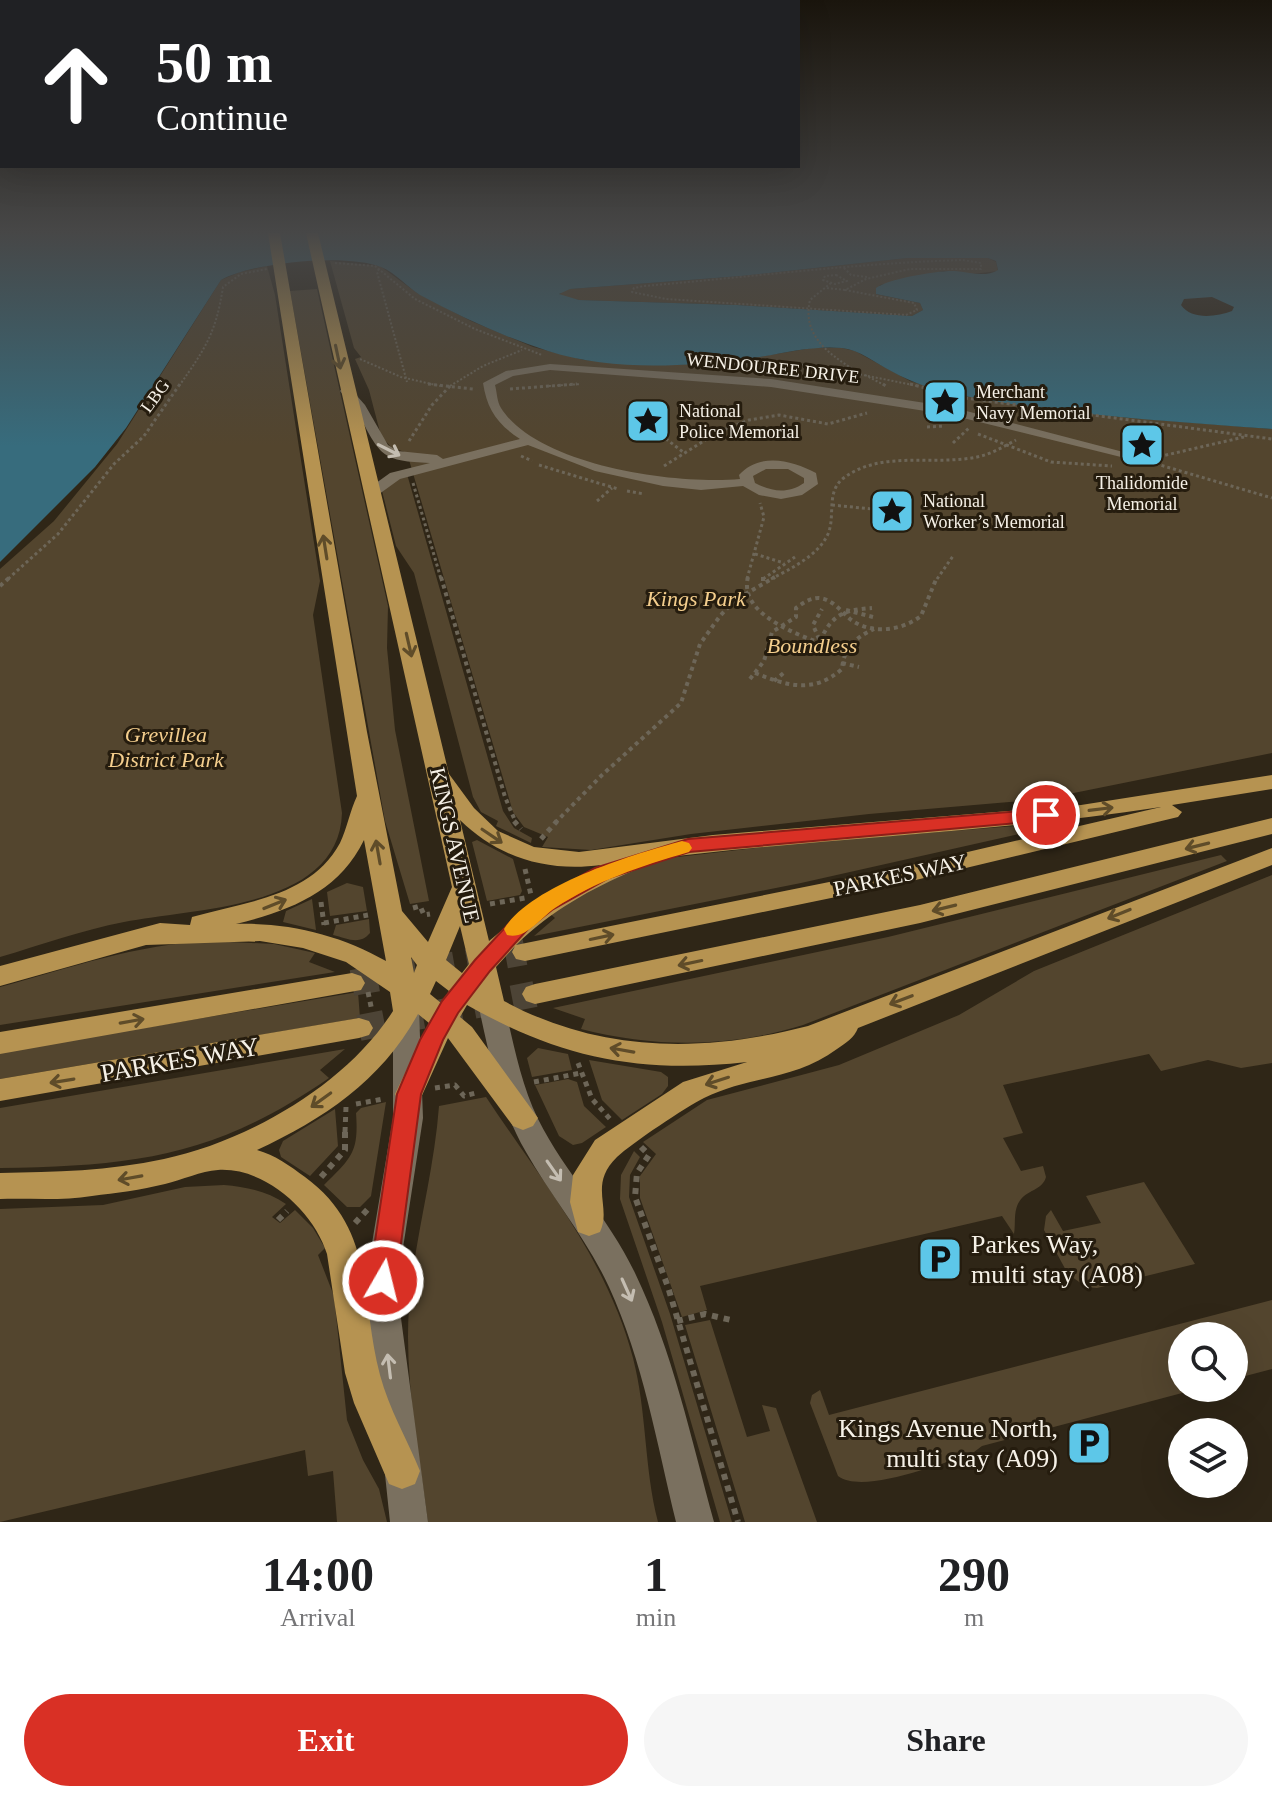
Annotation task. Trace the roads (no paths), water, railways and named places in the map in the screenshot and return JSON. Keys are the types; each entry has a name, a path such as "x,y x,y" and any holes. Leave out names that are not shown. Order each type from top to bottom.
{"main road":[{"path":"284,304 389,912 421,955 504,1020 585,1044 655,1055 706,1057 773,1047 1272,856"},
{"name":"KINGS AVENUE","path":"332,304 346,391 480,954 504,1020"},
{"path":"440,778 482,830 505,845 530,854 579,860 688,846 1081,812 1272,784"},
{"name":"PARKES WAY","path":"516,945 899,876 1123,825 1272,784"},
{"path":"0,976 145,936 263,908 309,887 327,874 346,853 368,792"},
{"name":"PARKES WAY","path":"535,994 920,914 1272,826"},
{"path":"0,1186 87,1184 163,1172 205,1159 302,1114 353,1076 425,1037 463,990 480,954 516,945 545,905 586,881 632,862 688,846"},
{"path":"425,1037 407,997 421,955 464,887"},
{"path":"145,936 260,932 325,944 361,973 407,997 425,1037 523,1118"},
{"name":"PARKES WAY","path":"0,1043 361,973"},
{"path":"589,1222 585,1202 588,1175 606,1149 693,1090 723,1079 782,1066 813,1054 861,1015"},
{"name":"PARKES WAY","path":"0,1090 359,1028"},
{"path":"205,1159 233,1157 259,1163 314,1201 331,1221 343,1254 362,1373 371,1403 402,1471"}],"street":[{"name":"WENDOUREE DRIVE","path":"747,482 691,485 631,477 577,462 513,428 497,410 490,397 489,384 506,374 550,367 799,386 925,406 1125,454"},
{"path":"346,391 365,410 375,441 384,450 415,459 464,459"},
{"path":"370,494 393,477 531,440"},
{"name":"KINGS AVENUE","path":"504,1020 507,1073 523,1118 622,1279 641,1323 693,1519"},
{"path":"409,1522 384,1325 383,1281 409,1094 425,1037"}],"water":[{"path":"0,304 206,304 126,428 95,467 0,562"},
{"path":"438,304 706,304 912,316 923,310 920,304 1181,304 1191,313 1211,316 1232,311 1234,307 1227,304 1272,304 1272,429 1076,412 959,395 915,383 861,354 842,348 806,349 697,364 646,366 596,362 548,351"}],"tunnel":[{"path":"352,983 525,952"},
{"path":"359,1028 535,994"}],"place":[{"name":"Merchant Navy Memorial","path":"945,402"},
{"name":"National Police Memorial","path":"648,421"},
{"name":"Thalidomide Memorial","path":"1142,445"},
{"name":"National Worker’s Memorial","path":"892,511"},
{"name":"Parkes Way, multi stay (A08)","path":"940,1259"},
{"name":"Kings Avenue North, multi stay (A09)","path":"1089,1443"}],"park label":[{"name":"Kings Park","path":"696,598"},
{"name":"Boundless","path":"812,645"},
{"name":"Grevillea District Park","path":"166,746"}]}
